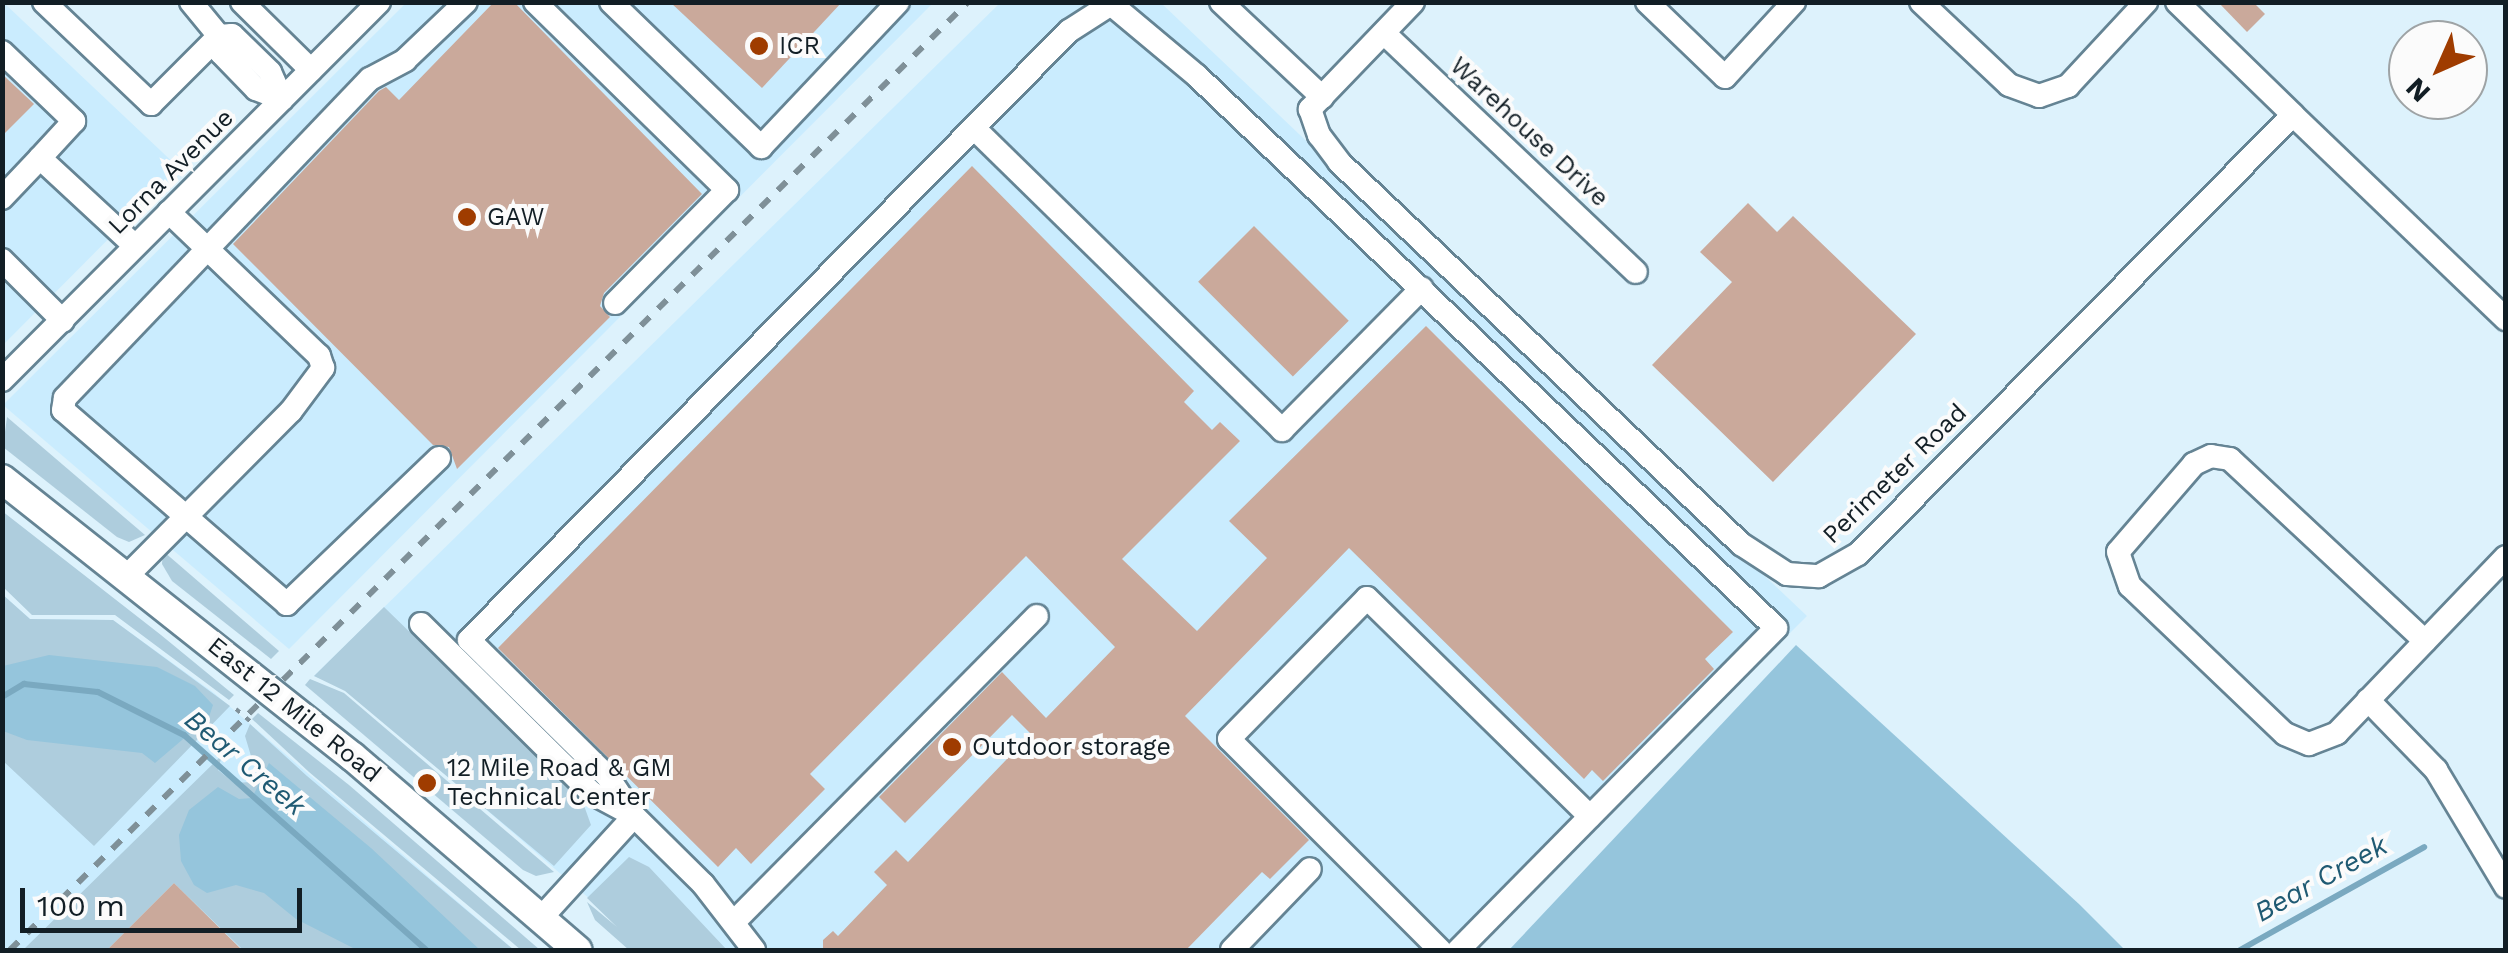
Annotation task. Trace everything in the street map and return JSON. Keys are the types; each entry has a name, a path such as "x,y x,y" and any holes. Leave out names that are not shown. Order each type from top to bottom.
{"main road":[{"name":"East 12 Mile Road","path":"2,479 353,757 577,950"}],"street":[{"path":"44,2 151,104 219,36 232,35 270,72 282,99"},
{"path":"191,2 219,36"},
{"path":"242,2 312,70"},
{"name":"Lorna Avenue","path":"2,380 378,2"},
{"path":"439,458 287,604 63,410 64,398 370,79 405,60 466,2"},
{"path":"536,2 727,190 616,303"},
{"path":"610,2 761,147 898,2"},
{"path":"1222,2 1316,103 1413,2"},
{"path":"1647,2 1725,76 1794,2"},
{"path":"1921,2 2009,86 2039,96 2068,86 2146,2"},
{"path":"2177,2 2506,319"},
{"path":"754,950 735,922 634,816 608,776 469,640 1086,14 1112,4 1124,9 1422,288 1776,628 1458,950"},
{"name":"Warehouse Drive","path":"1384,32 1636,272"},
{"path":"2,52 74,122 5,190"},
{"name":"Perimeter Road","path":"1316,103 1340,162 1727,531 1772,566 1803,577 1833,571 1858,554 2293,116"},
{"path":"975,129 1282,430 1422,288"},
{"path":"40,158 136,246"},
{"path":"126,577 291,411 324,368 320,356 169,212"},
{"path":"2,260 63,320"},
{"path":"2425,641 2230,459 2210,456 2194,464 2124,538 2118,560 2124,580 2290,739 2324,742 2368,700 2425,641 2506,557"},
{"path":"1440,950 1229,739 1367,598 1590,816"},
{"path":"735,922 1037,616"},
{"path":"421,624 592,793 634,816"},
{"path":"2368,700 2436,770 2506,887"},
{"path":"541,918 634,816"},
{"path":"1232,950 1310,870"}],"path":[{"path":"236,709 252,722"}],"shaded area":[{"path":"1001,2 1161,3 1807,616 1474,950 649,950 346,689 314,676"},
{"path":"2,3 179,168 3,345"},
{"path":"406,3 933,3 289,649 3,405"},
{"path":"7,417 145,535 129,542 117,537 3,447"},
{"path":"2,511 234,695 229,700 115,615 32,615 3,587"},
{"path":"163,551 279,651 271,659 172,581 162,564"},
{"path":"2,594 30,619 113,620 214,693 514,950 3,950"},
{"path":"2,594 30,619 113,620 230,706 94,846 3,761"},
{"path":"384,607 582,800 591,825 554,866 345,691 314,676"},
{"path":"1796,645 2080,905 2125,950 1509,950"},
{"path":"49,655 157,667 195,686 213,705 209,717 155,763 142,753 27,740 3,731 3,666"},
{"path":"310,679 344,693 554,872 536,876 523,870 305,685"},
{"path":"258,713 349,785 540,950 521,950 309,772 252,719"},
{"path":"250,724 514,950 243,950 174,883 107,950 23,950 222,755 218,770 234,783 251,782 257,776 245,736"},
{"path":"269,763 371,848 480,950 357,950 296,919 264,893 236,885 207,893 194,885 181,861 179,835 189,810 218,787 239,799 252,798"},
{"path":"629,857 649,867 727,950 629,950 595,920 587,902 617,927 587,898"}],"building":[{"name":"GAW","path":"494,2 514,2 702,194 604,293 600,306 610,317 457,469 449,447 433,445 233,244 379,91 386,87 399,100"},
{"name":"ICR","path":"670,2 842,2 762,88"},
{"path":"2218,2 2253,2 2265,14 2247,32"},
{"path":"2,74 34,104 2,136"},
{"path":"972,166 1194,391 1184,402 1212,430 1220,422 1240,441 1122,559 1197,631 1267,558 1229,521 1426,326 1733,632 1705,659 1714,669 1603,781 1592,770 1584,779 1349,548 1185,716 1309,840 1270,879 1262,872 1186,950 823,950 823,940 833,931 838,936 887,885 874,872 896,850 908,862 1031,734 1012,715 905,823 879,797 1002,672 1046,718 1115,647 1026,556 810,774 825,789 751,864 736,848 718,867 498,648"},
{"path":"1748,203 1777,232 1793,216 1916,334 1773,482 1652,365 1732,282 1700,252"},
{"path":"1254,226 1349,321 1293,377 1198,282"},
{"path":"174,883 242,950 107,950"}],"waterway":[{"name":"Bear Creek","path":"2,697 24,684 98,692 184,735 426,950"},
{"name":"Bear Creek","path":"2240,950 2424,847"}],"railway":[{"path":"10,950 968,2"}],"place":[{"name":"ICR","path":"759,46"},
{"name":"GAW","path":"467,217"},
{"name":"Outdoor storage","path":"952,747"},
{"name":"12 Mile Road & GM Technical Center","path":"427,783"}]}
